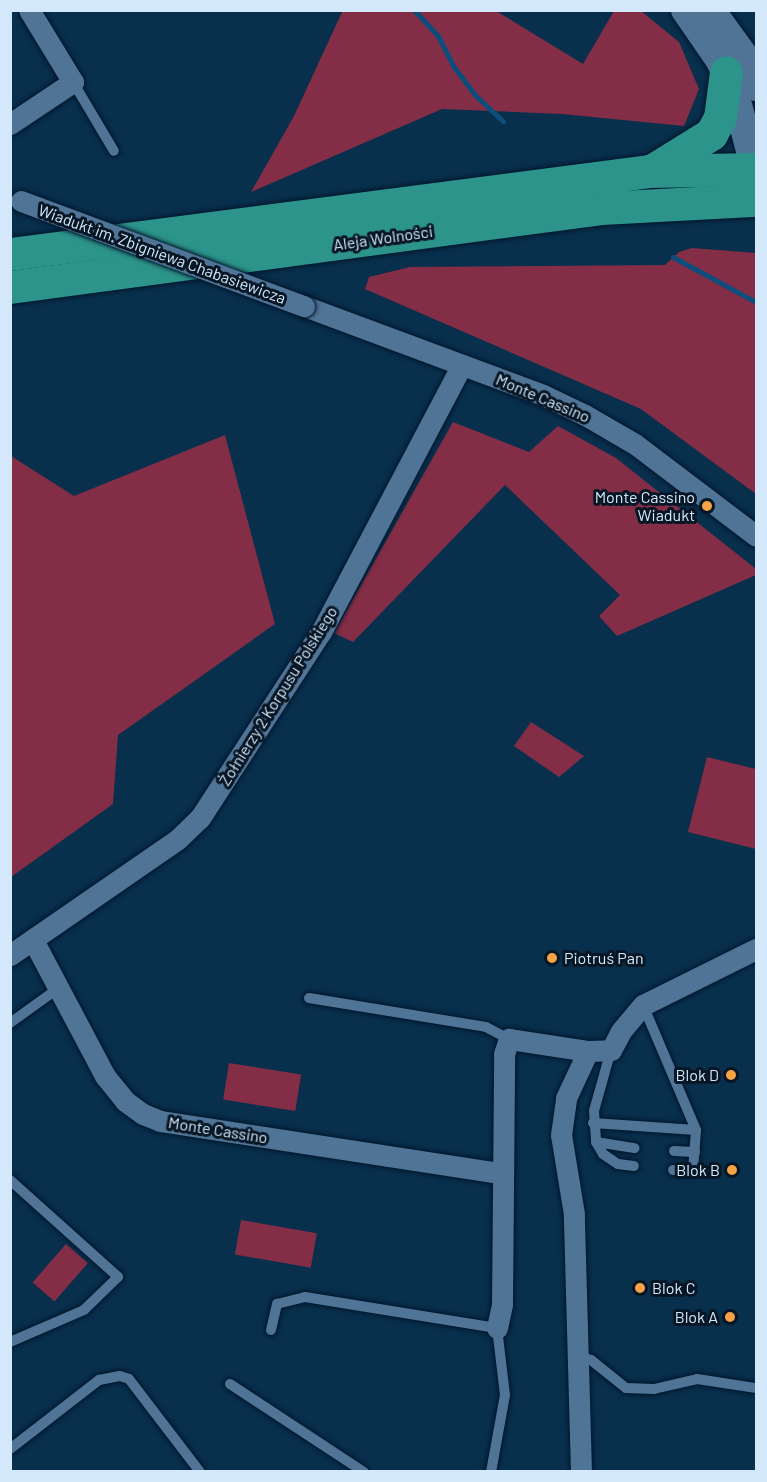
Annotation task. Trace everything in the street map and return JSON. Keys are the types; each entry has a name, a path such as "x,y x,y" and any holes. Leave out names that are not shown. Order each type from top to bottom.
{"highway":[{"path":"649,171 711,134 720,118 726,72"},
{"name":"Aleja Wolności","path":"10,254 649,171 756,168"},
{"name":"Aleja Wolności","path":"10,287 601,208 681,201 756,200"}],"main road":[{"path":"685,10 726,72 745,119 756,174"},
{"path":"711,10 745,57 756,87"}],"street":[{"path":"10,124 73,82 29,10"},
{"name":"Wiadukt im. Zbigniewa Chabasiewicza","path":"16,199 304,306"},
{"name":"Monte Cassino","path":"304,306 543,395 612,429 756,536"},
{"name":"Żołnierzy 2 Korpusu Polskiego","path":"10,955 178,839 200,818 321,632 462,364"},
{"name":"Monte Cassino","path":"33,940 56,990 105,1076 125,1101 143,1114 160,1121 501,1173"},
{"path":"497,1328 502,1304 501,1173 504,1054 510,1039 588,1050 611,1050 621,1031 643,1005 756,949"},
{"path":"581,1472 576,1356 574,1214 561,1135 566,1098 588,1050"}],"lane":[{"path":"73,82 114,151"},
{"path":"10,1023 56,990"},
{"path":"309,998 486,1027 510,1039"},
{"path":"643,1005 696,1130 693,1171 673,1170"},
{"path":"611,1050 593,1123 596,1142 603,1154 618,1164 634,1166"},
{"path":"593,1123 696,1130"},
{"path":"596,1142 635,1148"},
{"path":"674,1151 695,1152"},
{"path":"10,1180 118,1276 84,1310 10,1342"},
{"path":"271,1330 277,1304 305,1297 497,1328 505,1395 491,1472"},
{"path":"576,1356 591,1360 626,1388 654,1389 698,1379 756,1388"},
{"path":"10,1449 99,1380 120,1376 129,1379 200,1472"},
{"path":"230,1384 364,1472"}],"shaded area":[{"path":"343,10 496,11 583,64 614,11 641,11 679,42 699,89 684,126 562,114 442,109 251,192 294,116"},
{"path":"692,248 756,253 756,494 641,409 365,289 369,277 410,267 665,265 679,252"},
{"path":"453,422 529,452 558,426 616,458 756,569 756,575 617,636 599,616 620,595 505,485 353,642 334,633"},
{"path":"225,435 275,624 118,735 113,804 11,877 11,456 74,496"},
{"path":"531,722 584,756 559,777 514,746"},
{"path":"707,757 756,769 756,849 688,832"},
{"path":"229,1063 301,1074 295,1111 223,1100"},
{"path":"241,1220 317,1233 311,1268 235,1254"},
{"path":"66,1244 88,1263 54,1302 33,1282"}],"waterway":[{"path":"414,10 438,36 454,67 476,96 503,121"},
{"path":"673,257 756,302"}],"place":[{"name":"Monte Cassino Wiadukt","path":"707,506"},
{"name":"Piotruś Pan","path":"552,958"},
{"name":"Blok D","path":"731,1075"},
{"name":"Blok B","path":"732,1170"},
{"name":"Blok C","path":"640,1288"},
{"name":"Blok A","path":"730,1317"}]}
